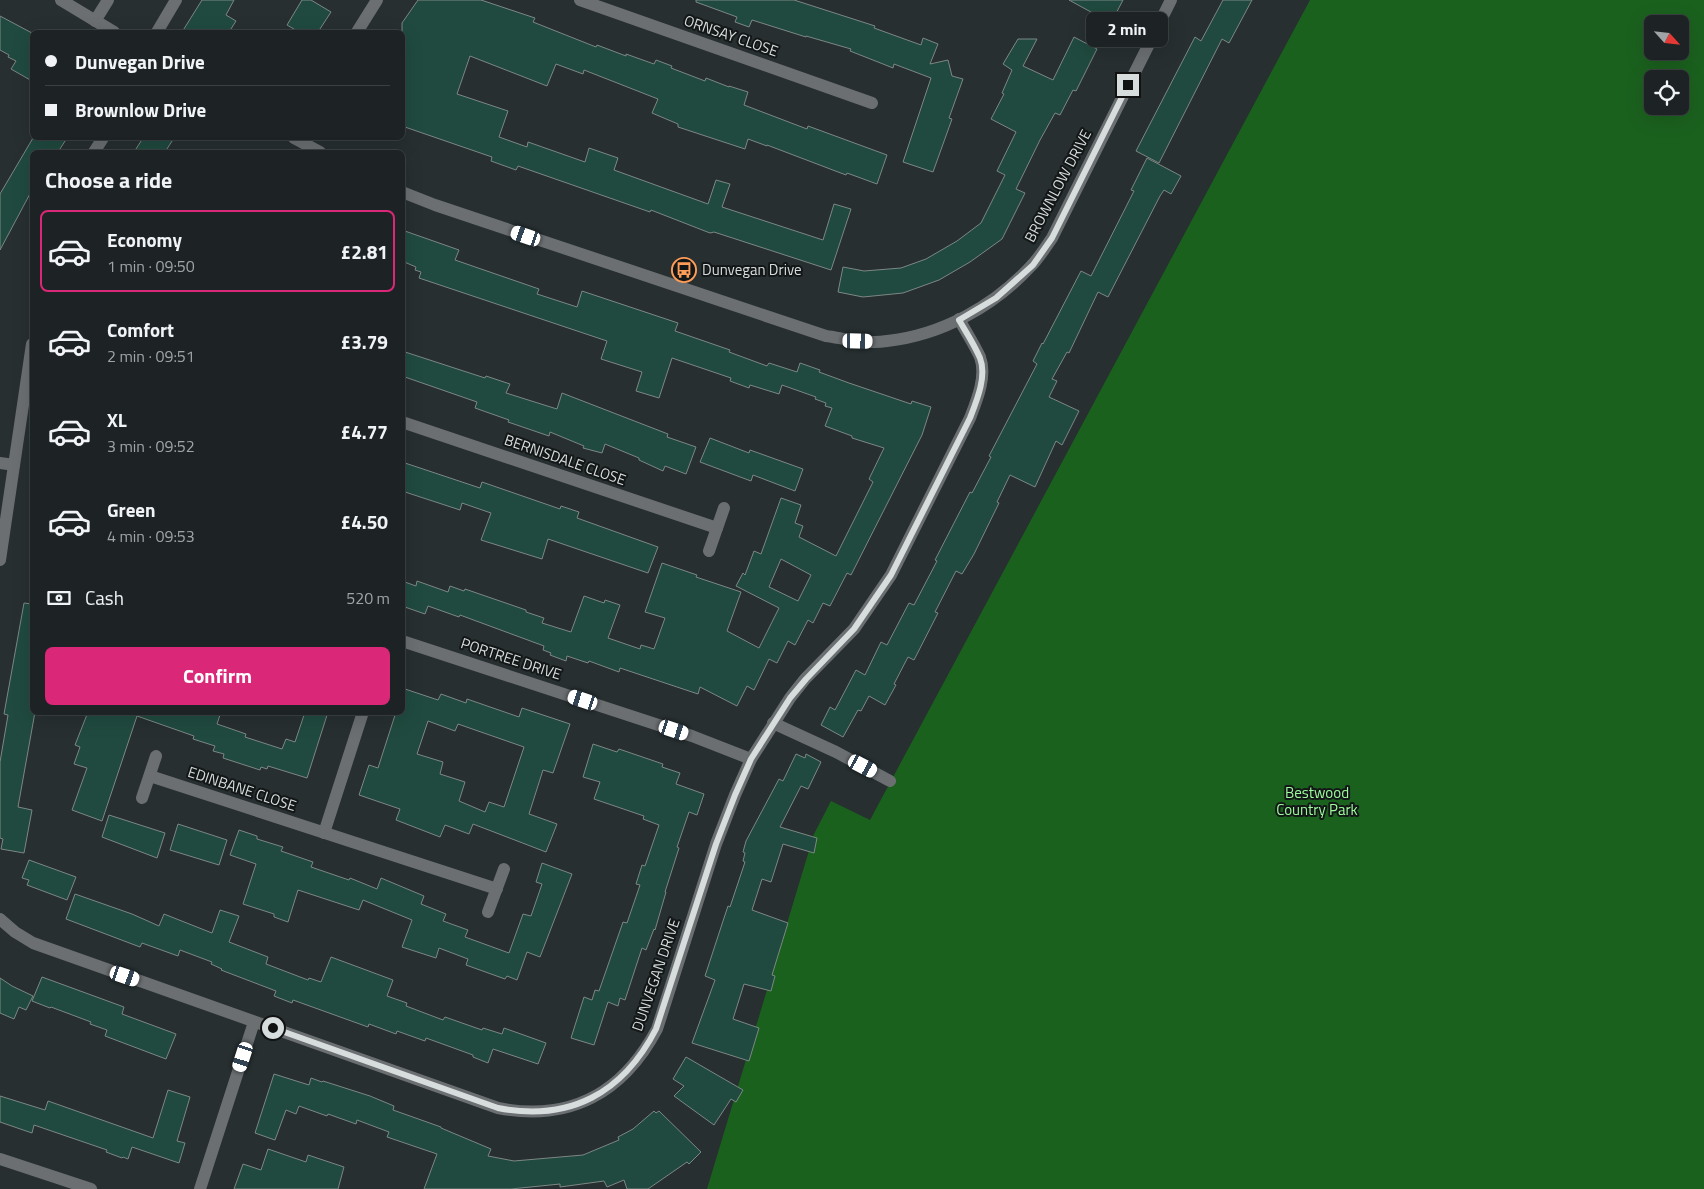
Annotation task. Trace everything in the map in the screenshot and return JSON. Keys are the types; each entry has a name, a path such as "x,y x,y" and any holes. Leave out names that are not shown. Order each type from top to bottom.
{"street":[{"path":"61,0 111,30"},
{"path":"95,21 108,0"},
{"path":"158,30 176,0"},
{"path":"358,30 377,0"},
{"name":"ORNSAY CLOSE","path":"580,0 872,103"},
{"name":"BROWNLOW DRIVE","path":"405,193 435,205 826,336 858,341 886,342 914,337 937,330 975,311 1012,285 1033,265 1052,238 1171,0"},
{"path":"298,140 316,150"},
{"name":"DUNVEGAN DRIVE","path":"0,919 15,932 33,943 498,1108 517,1112 553,1112 592,1098 627,1072 648,1046 656,1029 716,844 751,759 773,723 806,679 854,629 880,594 970,418 978,395 982,373 980,359 959,320"},
{"path":"0,560 30,357"},
{"name":"BERNISDALE CLOSE","path":"405,423 717,528"},
{"path":"0,462 14,465"},
{"path":"708,551 724,508"},
{"name":"PORTREE DRIVE","path":"405,642 692,736 751,759"},
{"path":"324,833 362,715"},
{"path":"773,723 836,752 890,781"},
{"path":"142,798 156,756"},
{"name":"EDINBANE CLOSE","path":"150,776 497,889"},
{"path":"488,912 504,869"},
{"path":"200,1189 254,1022"},
{"path":"0,1159 91,1189"}],"green space":[{"name":"Bestwood Country Park","path":"1310,0 1704,0 1704,1189 707,1189 814,834 831,801 870,820"}],"building":[{"path":"202,0 234,0 226,15 236,21 230,30 183,30"},
{"path":"302,0 311,0 331,12 319,30 296,30 287,25"},
{"path":"418,0 481,0 535,18 533,22 596,47 597,45 654,64 656,60 705,81 706,78 748,92 744,105 807,129 808,126 887,155 877,184 847,173 846,175 748,139 745,149 678,127 678,124 652,113 658,99 584,70 583,74 556,64 547,86 470,56 457,94 508,111 499,137 527,147 528,142 585,162 589,148 618,158 614,170 708,204 716,180 730,184 722,207 823,240 834,204 851,209 831,270 714,232 710,233 651,210 650,212 518,166 516,170 491,161 492,157 405,127 405,30 402,30 402,23"},
{"path":"696,0 794,0 875,26 874,28 921,45 923,38 938,44 930,64 948,60 952,76 963,79 949,118 952,119 933,172 903,162 931,78 894,64 893,68 850,51 851,49 752,20 749,27 735,22 737,17 696,2"},
{"path":"1069,0 1123,0 1111,23"},
{"path":"1223,0 1252,0 1229,43 1222,39 1159,163 1136,151 1195,37 1201,41"},
{"path":"0,16 30,32 30,80 11,69 16,61 0,50"},
{"path":"1074,37 1097,49 1076,91 1073,90 1060,115 1055,113 1040,140 1016,189 1025,193 1002,239 970,262 939,280 903,293 863,297 838,292 843,267 864,271 901,268 926,259 957,241 981,223 1005,175 997,171 1016,132 991,119 1004,94 1002,93 1012,70 1003,64 1018,39 1037,39 1023,66 1053,80"},
{"path":"32,140 66,140 59,150 30,150 30,194 0,250 0,194"},
{"path":"142,140 173,140 166,150 135,150"},
{"path":"1147,158 1181,176 1171,194 1164,190 1160,196 1108,297 1098,292 1069,353 1067,352 1052,379 1057,381 1049,397 1079,411 1062,445 1056,441 1035,487 1010,475 997,502 999,503 974,554 962,574 956,571 935,612 938,613 914,660 908,657 885,705 869,696 861,711 858,710 843,737 821,725 830,707 835,710 856,670 865,675 881,642 887,645 909,603 914,605 937,561 935,560 970,492 972,493 991,457 989,456 1037,364 1033,361 1042,343 1081,271 1091,276 1134,191 1131,190"},
{"path":"405,231 459,250 455,260 539,289 537,294 577,307 582,291 678,323 675,331 730,350 729,352 767,366 769,363 797,372 800,363 820,370 819,372 911,404 912,401 931,407 922,435 851,575 847,573 830,606 823,603 813,623 808,620 795,645 788,641 777,663 769,659 754,690 747,686 737,706 700,687 698,694 620,668 619,672 589,661 588,663 567,656 566,661 550,655 551,653 543,650 544,646 460,615 459,617 428,606 425,614 405,607 405,582 416,586 417,581 448,592 450,586 464,591 465,589 526,610 526,612 544,618 542,623 571,632 584,596 604,603 605,600 620,605 608,638 640,649 641,645 654,649 665,618 645,612 662,563 741,592 727,631 759,648 779,608 736,586 743,573 745,575 754,551 761,554 781,498 801,505 795,523 803,526 799,537 836,556 873,482 869,479 884,448 852,438 852,436 825,426 832,408 825,406 826,403 815,399 816,397 782,385 779,394 750,385 749,388 730,381 731,378 672,358 659,398 636,391 642,372 601,359 607,341 419,278 421,272 415,270 416,267 405,262","holes":["781,559 811,575 798,601 769,587"]},
{"path":"405,352 485,378 486,376 510,384 506,393 557,409 562,393 668,434 667,437 696,447 686,474 665,466 663,471 639,460 639,458 605,444 602,453 583,448 584,446 550,432 549,436 508,422 509,420 475,408 477,402 405,377"},
{"path":"710,438 749,453 750,450 803,469 795,491 753,475 751,481 700,462"},
{"path":"405,463 480,488 482,482 560,509 561,506 579,512 577,518 658,547 648,573 548,539 542,559 481,540 491,513 462,503 460,510 405,492"},
{"path":"24,603 30,604 30,715 34,715 18,807 32,810 24,853 1,849 3,839 0,838 0,762 8,715 4,714"},
{"path":"405,689 438,700 441,694 466,703 467,699 519,717 522,708 570,724 553,773 543,770 529,814 557,824 546,852 473,824 469,834 445,825 440,837 396,820 400,809 359,795 369,765 378,768 395,715 405,715","holes":["428,721 455,731 458,724 524,747 504,807 489,802 485,812 459,801 465,782 440,774 443,762 417,754"]},
{"path":"87,715 220,715 217,724 246,734 245,737 282,749 286,739 295,742 304,715 327,715 307,778 268,766 267,769 261,767 260,770 223,758 224,754 213,751 215,746 193,739 194,736 137,716 102,821 72,810 87,768 74,764 80,747 75,745"},
{"path":"593,744 617,752 619,749 663,764 662,767 680,773 676,784 704,794 697,815 689,812 677,847 679,848 655,930 646,950 642,948 625,1000 620,998 618,1006 608,1002 594,1045 571,1038 584,997 592,1000 595,990 599,991 623,922 627,923 640,885 636,884 642,865 645,866 659,825 643,819 644,816 594,799 600,782 583,777"},
{"path":"796,754 805,758 806,754 821,762 808,789 801,786 780,827 817,838 814,853 783,844 771,882 762,879 752,910 788,923 772,975 775,976 771,991 744,984 733,1019 759,1028 749,1061 692,1043 715,980 705,976 745,862 743,861 745,853 743,852 746,841 779,779 783,781"},
{"path":"109,815 165,833 157,858 102,837"},
{"path":"178,824 227,840 219,865 170,850"},
{"path":"239,830 257,836 257,839 283,847 281,851 313,862 311,867 349,880 350,878 377,889 381,878 424,896 421,904 446,914 443,921 468,930 465,937 509,953 523,914 531,916 542,884 536,882 542,863 572,874 540,957 527,952 517,980 507,976 505,979 466,965 468,959 439,948 436,958 402,947 412,920 363,900 359,910 298,890 288,922 274,917 274,914 243,904 256,864 230,855"},
{"path":"29,860 76,877 67,900 27,885 29,880 22,878"},
{"path":"75,894 132,914 159,926 164,914 212,933 220,910 239,916 229,942 268,957 266,964 308,980 309,978 321,982 331,957 393,980 387,996 407,1003 406,1006 443,1020 445,1017 482,1030 483,1028 502,1034 504,1028 546,1043 538,1064 493,1049 488,1063 473,1057 473,1055 426,1038 425,1041 397,1031 396,1034 369,1024 368,1027 293,1000 292,1003 274,996 276,991 221,970 211,964 212,962 180,950 178,956 142,943 140,947 66,919"},
{"path":"42,977 124,1007 122,1014 176,1034 166,1059 105,1036 107,1030 90,1024 91,1022 32,1001"},
{"path":"0,978 33,996 26,1010 19,1007 14,1019 0,1013"},
{"path":"686,1057 743,1090 736,1102 731,1099 714,1125 674,1096 684,1086 673,1079"},
{"path":"274,1074 309,1085 311,1078 370,1096 394,1106 393,1110 441,1127 491,1149 488,1156 514,1161 583,1155 619,1140 618,1137 633,1129 654,1111 656,1113 659,1111 701,1152 689,1164 687,1162 648,1189 627,1189 624,1180 607,1187 604,1181 560,1187 560,1184 511,1189 424,1189 437,1154 387,1137 389,1132 357,1120 356,1124 299,1106 296,1114 286,1110 275,1140 255,1133"},
{"path":"168,1090 190,1097 177,1141 185,1143 179,1163 132,1147 128,1159 122,1158 106,1152 107,1150 34,1125 32,1133 0,1122 0,1096 45,1110 48,1101 153,1138"},
{"path":"268,1149 306,1162 308,1155 344,1167 338,1189 234,1189 243,1164 261,1170"}],"place":[{"name":"Dunvegan Drive","path":"684,270"}],"route":[{"path":"273,1028 498,1108 517,1112 553,1112 592,1098 610,1086 637,1061 648,1046 656,1029 716,844 751,759 790,698 854,629 880,594 970,418 976,404 982,373 980,359 959,320 996,298 1033,265 1052,238 1128,85"}]}
